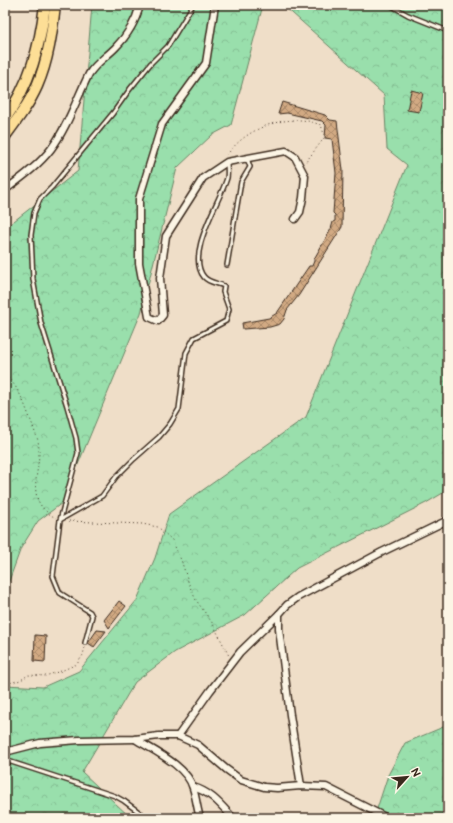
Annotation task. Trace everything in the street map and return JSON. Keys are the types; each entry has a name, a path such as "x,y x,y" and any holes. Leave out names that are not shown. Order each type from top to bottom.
{"highway":[{"path":"5,119 12,110 26,83 36,56 42,33 45,5"},
{"path":"5,136 20,116 37,86 47,56 52,34 55,5"}],"street":[{"path":"5,190 35,166 51,150 63,131 89,74 94,67 115,48 129,30 136,18 140,5"},
{"path":"215,5 206,63 162,124 138,199 139,264 149,317 158,321 163,315 160,278 166,236 203,178 227,162 286,151 295,157 305,176 300,212 295,219"},
{"path":"178,736 240,652 287,605 298,597 382,552 448,520"},
{"path":"279,614 281,656 301,786"},
{"path":"5,752 40,743 178,736 198,745 241,780 264,787 277,788 301,786 326,788 387,818"},
{"path":"135,739 186,773 193,787 200,818"},
{"path":"193,787 200,789 214,798 233,818"}],"lane":[{"path":"86,643 92,616 90,612 60,593 53,576 60,520 78,453 76,438 67,406 41,323 33,279 31,234 34,212 40,199 114,114 130,89 151,63 168,46 193,5"},
{"path":"390,5 408,15 448,31"},
{"path":"227,265 241,182 250,167 248,162 241,159"},
{"path":"60,520 102,496 116,477 170,424 179,409 186,353 191,343 194,338 226,320 229,309 223,292 224,286 211,282 204,277 199,262 198,252 203,235 228,176 227,162"},
{"path":"5,760 115,796 147,818"}],"path":[{"path":"227,162 226,157 228,153 253,132 268,124 300,120 321,125 324,137 301,169"},
{"path":"5,375 11,380 23,402 38,441 35,485 37,500 48,514 60,520 142,524 158,527 172,540 181,560 190,588 196,600 213,624 232,662"},
{"path":"5,688 9,683 21,680 28,676 45,676 78,664 83,655 86,643"}],"green space":[{"path":"92,5 263,5 231,125 212,135 177,168 141,313 62,503 38,521 21,548 5,592 5,228 78,171"},
{"path":"283,5 448,5 448,490 426,503 297,568 245,615 175,652 135,682 82,772 131,818 5,818 5,685 43,687 79,671 137,600 155,558 169,514 306,417 407,165 387,149 384,95"},
{"path":"448,725 448,818 404,818 396,812 397,818 374,818 388,775 405,743"}],"building":[{"path":"411,90 423,93 419,112 407,110"},
{"path":"282,102 325,115 330,120 337,121 343,170 342,227 299,295 287,310 284,319 280,324 270,327 243,329 242,323 269,318 277,313 309,266 312,266 314,259 331,229 333,222 335,221 335,215 333,213 336,173 332,139 325,138 326,125 322,121 287,113 278,114"},
{"path":"119,601 126,606 109,628 104,620"},
{"path":"97,630 106,631 94,647 88,643"},
{"path":"35,635 46,636 45,662 34,661"}]}
